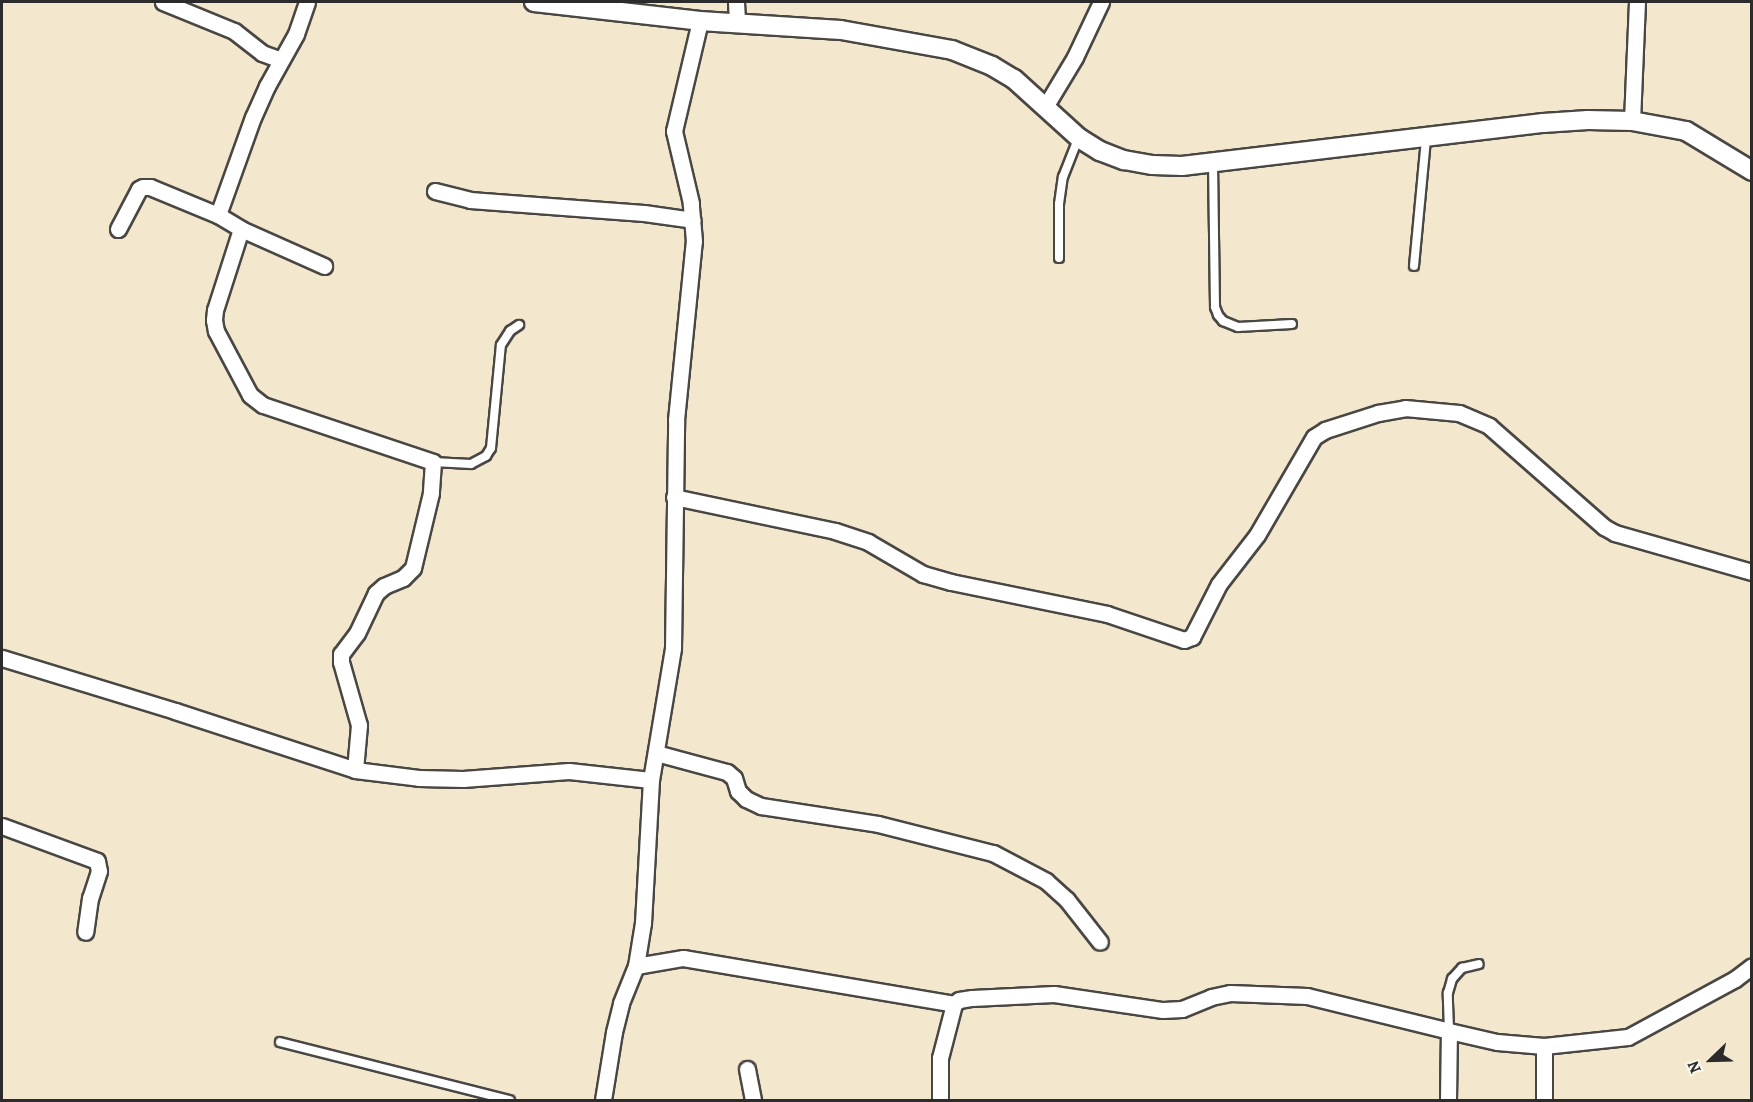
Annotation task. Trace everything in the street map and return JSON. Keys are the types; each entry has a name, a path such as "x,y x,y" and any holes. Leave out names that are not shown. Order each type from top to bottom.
{"street":[{"path":"163,2 234,31 262,52 281,60"},
{"path":"218,215 253,117 296,34 307,2"},
{"path":"534,2 700,21 841,30 952,50 972,57 1007,75 1079,138 1108,154 1153,165 1213,163 1426,139 1543,123 1632,121 1686,131 1752,171"},
{"path":"736,2 737,22"},
{"path":"1045,107 1075,57 1101,2"},
{"path":"1632,121 1637,2"},
{"path":"603,1101 616,1022 636,966 643,923 651,780 673,648 676,420 694,241 693,220 674,131 700,21"},
{"path":"118,229 136,194 143,187 150,187 218,215 241,229 324,266"},
{"path":"435,191 470,200 644,213 693,220"},
{"path":"241,229 215,310 214,320 216,331 250,395 263,405 433,462 431,494 413,568 404,578 384,586 376,593 357,633 341,654 341,662 359,725 355,770"},
{"path":"674,497 835,531 868,542 923,574 951,582 1107,614 1184,640 1192,637 1219,584 1257,535 1314,436 1325,430 1378,413 1405,408 1459,413 1489,426 1604,527 1616,533 1752,572"},
{"path":"2,658 175,711 355,770 463,779 569,771 651,780"},
{"path":"656,753 727,772 734,778 738,791 746,799 761,806 878,824 993,853 1046,880 1067,900 1100,942"},
{"path":"2,826 98,861 99,872 90,898 85,932"},
{"path":"636,966 683,958 954,1004"},
{"path":"940,1101 940,1058 954,1004 959,1000 1041,994 1163,1010 1182,1009 1210,997 1230,993 1307,996 1497,1042 1544,1046 1628,1037 1735,979 1752,966"},
{"path":"1448,1101 1449,1031"},
{"path":"1544,1046 1544,1101"},
{"path":"747,1069 753,1101"}],"lane":[{"path":"1059,258 1057,230 1062,186 1079,138"},
{"path":"1414,266 1426,139"},
{"path":"1213,163 1215,307 1218,315 1223,321 1238,327 1292,324"},
{"path":"433,462 471,464 486,456 491,447 501,345 510,331 519,325"},
{"path":"1449,1031 1448,993 1452,979 1462,968 1479,964"},
{"path":"280,1042 510,1101"}]}
